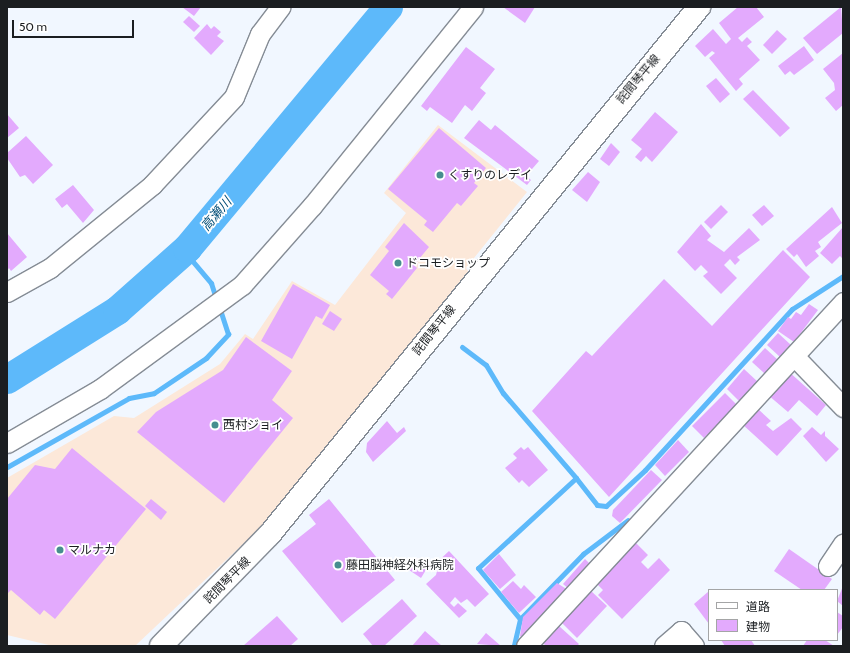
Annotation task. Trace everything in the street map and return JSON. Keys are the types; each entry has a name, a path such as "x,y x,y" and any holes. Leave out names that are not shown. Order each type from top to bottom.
{"main road":[{"name":"詫間琴平線","path":"161,646 270,534 699,7"}],"street":[{"path":"7,292 50,268 152,185 234,97 260,34 280,7"},
{"path":"7,443 100,389 242,284 312,206 474,7"},
{"path":"526,646 843,302"},
{"path":"794,356 843,407"},
{"path":"828,566 843,544"},
{"path":"664,646 681,631 694,646"}],"shaded area":[{"path":"438,125 527,192 466,268 470,274 262,526 135,646 53,646 7,635 7,478 114,416 134,418 220,364 245,334 253,339 292,281 335,305 406,213 384,193"}],"building":[{"path":"182,7 201,7 194,16"},
{"path":"503,7 535,7 525,23"},
{"path":"738,7 756,7 764,17 738,38 742,42 747,37 752,42 747,46 760,60 739,79 743,84 736,91 709,58 715,53 712,51 705,57 695,46 713,29 726,44 731,39 719,23"},
{"path":"841,7 843,33 817,54 803,38"},
{"path":"189,16 200,26 194,32 183,22"},
{"path":"207,24 211,29 214,26 221,32 217,36 224,41 211,55 194,38"},
{"path":"777,30 787,39 772,54 763,45"},
{"path":"804,46 814,60 794,75 790,71 785,75 778,66"},
{"path":"466,47 495,69 480,88 486,93 472,111 465,105 452,123 430,107 427,111 421,106"},
{"path":"843,53 843,105 836,111 825,98 835,90 834,83 823,69"},
{"path":"716,78 730,94 720,103 706,86"},
{"path":"753,90 790,128 780,137 743,99"},
{"path":"655,112 678,132 652,162 646,156 641,162 635,157 642,149 631,140"},
{"path":"7,114 19,128 7,138"},
{"path":"479,120 491,130 495,125 539,161 526,176 531,180 527,185 464,138"},
{"name":"くすりのレデイ","path":"439,128 486,168 474,183 478,186 461,206 457,203 433,232 424,225 427,221 388,189"},
{"path":"26,136 53,165 33,184 25,175 20,177 7,158 7,153"},
{"path":"611,143 620,152 609,166 600,159"},
{"path":"588,172 600,182 587,202 572,190"},
{"path":"73,185 94,210 83,223 67,204 62,208 55,199"},
{"path":"721,205 728,212 711,229 704,222"},
{"path":"764,205 774,216 762,226 752,215"},
{"path":"832,207 842,223 818,242 821,247 815,251 819,256 806,267 797,254 794,257 786,249"},
{"path":"404,223 429,247 414,265 417,268 392,299 386,294 389,291 370,275 389,251 385,247"},
{"path":"701,224 711,236 707,240 724,252 749,228 760,240 737,257 740,260 735,265 730,259 724,265 737,278 721,294 703,276 708,272 701,265 695,271 677,252"},
{"path":"843,227 843,259 840,256 832,264 820,253"},
{"path":"7,233 27,257 11,271 9,268 7,271"},
{"path":"783,250 810,277 609,497 532,411 586,351 592,356 664,279 712,326"},
{"path":"293,284 330,305 322,319 316,316 292,359 261,341"},
{"path":"809,304 818,310 794,342 778,331 788,317 791,319 796,312 801,315"},
{"path":"330,311 342,319 334,331 322,324"},
{"path":"778,333 791,345 780,357 767,345"},
{"name":"西村ジョイ","path":"246,337 292,371 272,400 293,418 224,503 137,432 156,412 223,370"},
{"path":"765,348 778,360 765,374 752,362"},
{"path":"744,369 758,382 739,401 727,389"},
{"path":"788,371 826,405 817,416 799,400 788,412 768,395"},
{"path":"725,393 737,405 704,438 692,426"},
{"path":"757,408 771,421 766,425 773,431 791,418 802,429 777,456 742,424"},
{"path":"387,421 397,433 404,427 406,431 373,462 366,452 367,443"},
{"path":"812,427 821,435 825,431 825,436 839,449 826,462 803,436"},
{"path":"678,440 689,452 665,476 655,465"},
{"path":"521,447 524,450 528,447 548,470 529,487 522,480 519,483 505,468 517,458 513,454"},
{"name":"マルナカ","path":"72,448 146,509 55,619 44,610 40,615 11,590 7,594 7,499 35,465 55,469"},
{"path":"651,470 662,480 620,523 612,516 613,510"},
{"path":"151,499 167,512 161,520 145,506"},
{"name":"藤田脳神経外科病院","path":"329,499 395,580 342,623 282,551 316,524 309,515"},
{"path":"634,541 648,555 641,562 648,569 659,558 670,570 622,619 598,595 603,590 594,581"},
{"path":"789,549 832,579 825,589 801,589 774,571"},
{"path":"449,551 489,594 475,607 467,599 461,603 455,597 450,603 454,607 458,603 467,611 459,618 426,584 436,575 437,571 433,566"},
{"path":"499,554 516,575 500,589 483,570"},
{"path":"416,558 429,565 421,578 409,570"},
{"path":"585,559 591,565 569,589 563,584"},
{"path":"513,581 521,589 524,585 536,597 519,613 501,592"},
{"path":"557,583 568,590 524,639 520,636 523,617"},
{"path":"843,586 843,606 838,602"},
{"path":"590,590 607,606 577,638 560,621"},
{"path":"708,592 708,623 694,604"},
{"path":"402,599 417,616 384,646 373,646 363,634"},
{"path":"838,613 843,616 843,627 838,634"},
{"path":"277,616 298,639 290,646 243,646"},
{"path":"559,626 579,644 577,646 546,646 543,643"},
{"path":"425,631 442,646 412,646"},
{"path":"486,633 501,646 477,644"},
{"path":"722,641 752,641 755,646 725,646"},
{"path":"806,641 826,641 834,646 803,646"}],"waterway":[{"name":"高瀬川","path":"7,379 117,310 187,248 388,7"},
{"path":"184,251 211,283 216,298"},
{"path":"576,478 597,505 606,506 645,470 792,309 843,276"},
{"path":"7,467 129,398 154,393 206,358 228,334 219,306"},
{"path":"462,347 486,365 503,393 576,478 478,568 520,619 514,646"},
{"path":"520,619 583,554 628,520"}],"place":[{"name":"くすりのレデイ","path":"440,175"},
{"name":"ドコモショップ","path":"398,263"},
{"name":"西村ジョイ","path":"215,425"},
{"name":"マルナカ","path":"60,550"},
{"name":"藤田脳神経外科病院","path":"338,565"}]}
